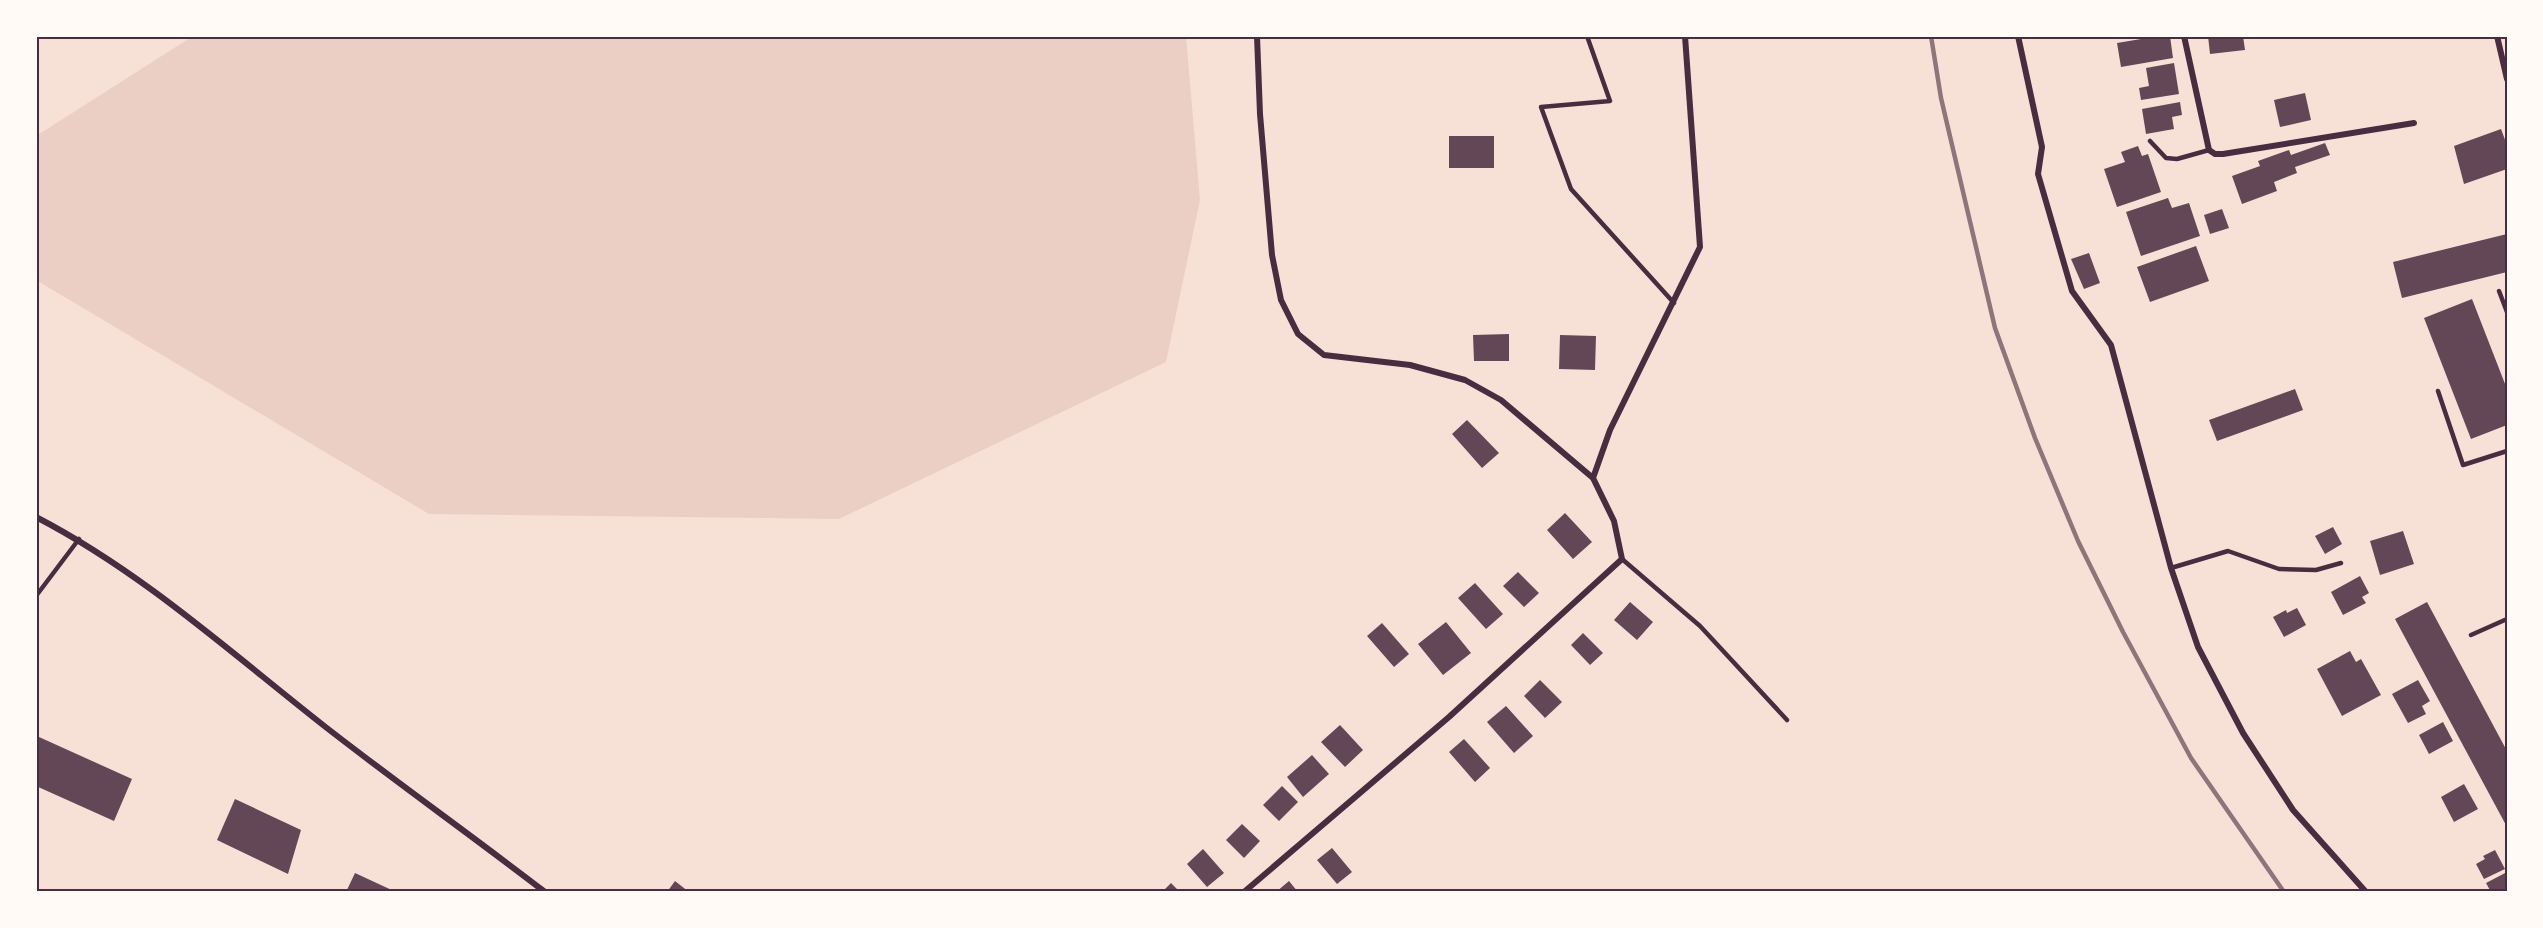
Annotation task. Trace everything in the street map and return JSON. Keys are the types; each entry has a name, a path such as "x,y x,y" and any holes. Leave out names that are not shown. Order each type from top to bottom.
{"street":[{"path":"1244,892 1449,717 1622,559 1614,521 1593,478 1501,400 1465,380 1410,365 1324,355 1298,334 1281,300 1272,255 1260,114 1257,36"},
{"path":"1593,478 1610,430 1700,247 1685,36"},
{"path":"2018,36 2042,147 2038,174 2072,291 2110,345 2171,568 2198,647 2243,733 2293,810 2366,892"},
{"path":"2184,36 2209,150 2215,154 2415,123"},
{"path":"2497,36 2507,79"},
{"path":"36,517 79,539 179,609 324,725 544,892"}],"lane":[{"path":"1587,36 1610,101 1541,107 1571,189 1674,303"},
{"path":"2150,141 2166,158 2177,159 2209,150"},
{"path":"2499,291 2507,312"},
{"path":"2438,391 2463,465 2507,451"},
{"path":"36,596 79,539"},
{"path":"2171,568 2228,551 2279,569 2316,570 2341,563"},
{"path":"1622,559 1701,626 1787,720"},
{"path":"2471,634 2507,619"}],"shaded area":[{"path":"193,36 1186,36 1200,200 1166,362 839,519 429,514 36,280 36,136"}],"building":[{"path":"2170,36 2173,58 2121,67 2117,43"},
{"path":"2208,36 2243,36 2245,50 2210,54"},
{"path":"2174,63 2179,94 2141,100 2139,88 2149,86 2146,68"},
{"path":"2305,93 2311,120 2280,127 2274,100"},
{"path":"2180,102 2182,115 2172,117 2174,129 2146,134 2142,109"},
{"path":"2501,129 2507,145 2507,169 2464,184 2454,146"},
{"path":"1449,136 1494,136 1494,168 1449,168"},
{"path":"2325,143 2330,155 2295,167 2297,173 2274,182 2277,191 2242,204 2232,176 2260,166 2258,161 2289,150 2291,155"},
{"path":"2138,146 2142,156 2148,154 2161,192 2117,207 2104,169 2125,162 2121,152"},
{"path":"2168,198 2172,208 2189,203 2200,236 2141,256 2126,212"},
{"path":"2222,209 2229,228 2210,234 2204,215"},
{"path":"2507,234 2507,272 2402,298 2393,262"},
{"path":"2196,246 2209,281 2150,302 2137,267"},
{"path":"2089,253 2100,283 2084,289 2071,259"},
{"path":"2472,299 2507,389 2507,425 2471,439 2424,318"},
{"path":"1509,334 1509,361 1474,361 1473,335"},
{"path":"1560,335 1596,336 1595,370 1559,369"},
{"path":"2295,389 2303,410 2217,441 2209,420"},
{"path":"1467,420 1499,453 1482,468 1452,434"},
{"path":"1565,513 1592,542 1573,559 1547,530"},
{"path":"2333,527 2342,544 2325,554 2315,536"},
{"path":"2403,531 2414,564 2380,575 2370,541"},
{"path":"1518,572 1539,593 1524,607 1503,586"},
{"path":"2360,576 2369,593 2362,597 2366,603 2343,615 2331,592"},
{"path":"1475,583 1503,614 1486,629 1458,598"},
{"path":"1630,602 1653,622 1637,640 1614,620"},
{"path":"2427,602 2507,751 2507,827 2395,619"},
{"path":"2297,608 2306,625 2284,637 2273,617 2286,610 2287,613"},
{"path":"1446,622 1471,653 1443,675 1418,644"},
{"path":"1382,623 1409,654 1394,667 1367,636"},
{"path":"1583,633 1603,653 1590,665 1571,645"},
{"path":"2350,651 2356,662 2361,659 2381,695 2342,716 2317,669"},
{"path":"1540,680 1562,702 1545,718 1524,696"},
{"path":"2418,680 2430,701 2422,706 2426,714 2408,723 2392,694"},
{"path":"1506,706 1533,736 1514,753 1487,722"},
{"path":"2443,722 2453,741 2429,754 2419,735"},
{"path":"1340,725 1363,750 1345,767 1321,742"},
{"path":"39,737 132,779 114,821 36,786 36,743"},
{"path":"1464,739 1490,768 1475,782 1449,752"},
{"path":"1312,755 1329,774 1303,797 1287,777"},
{"path":"2464,784 2478,809 2454,822 2441,797"},
{"path":"1282,786 1298,802 1279,821 1263,805"},
{"path":"235,799 301,830 288,874 217,840"},
{"path":"1242,824 1260,841 1244,858 1226,840"},
{"path":"1332,848 1352,872 1337,884 1317,860"},
{"path":"1203,849 1224,873 1207,887 1187,864"},
{"path":"2495,850 2505,869 2484,879 2476,864 2485,859 2483,856"},
{"path":"2507,872 2507,892 2491,892 2486,883"},
{"path":"355,873 396,892 346,892"},
{"path":"675,881 689,892 667,892"},
{"path":"1289,881 1298,892 1276,892"},
{"path":"1171,883 1180,892 1162,892"}],"railway":[{"path":"1931,36 1941,98 1995,328 2035,438 2078,541 2123,632 2191,758 2284,892"}]}
